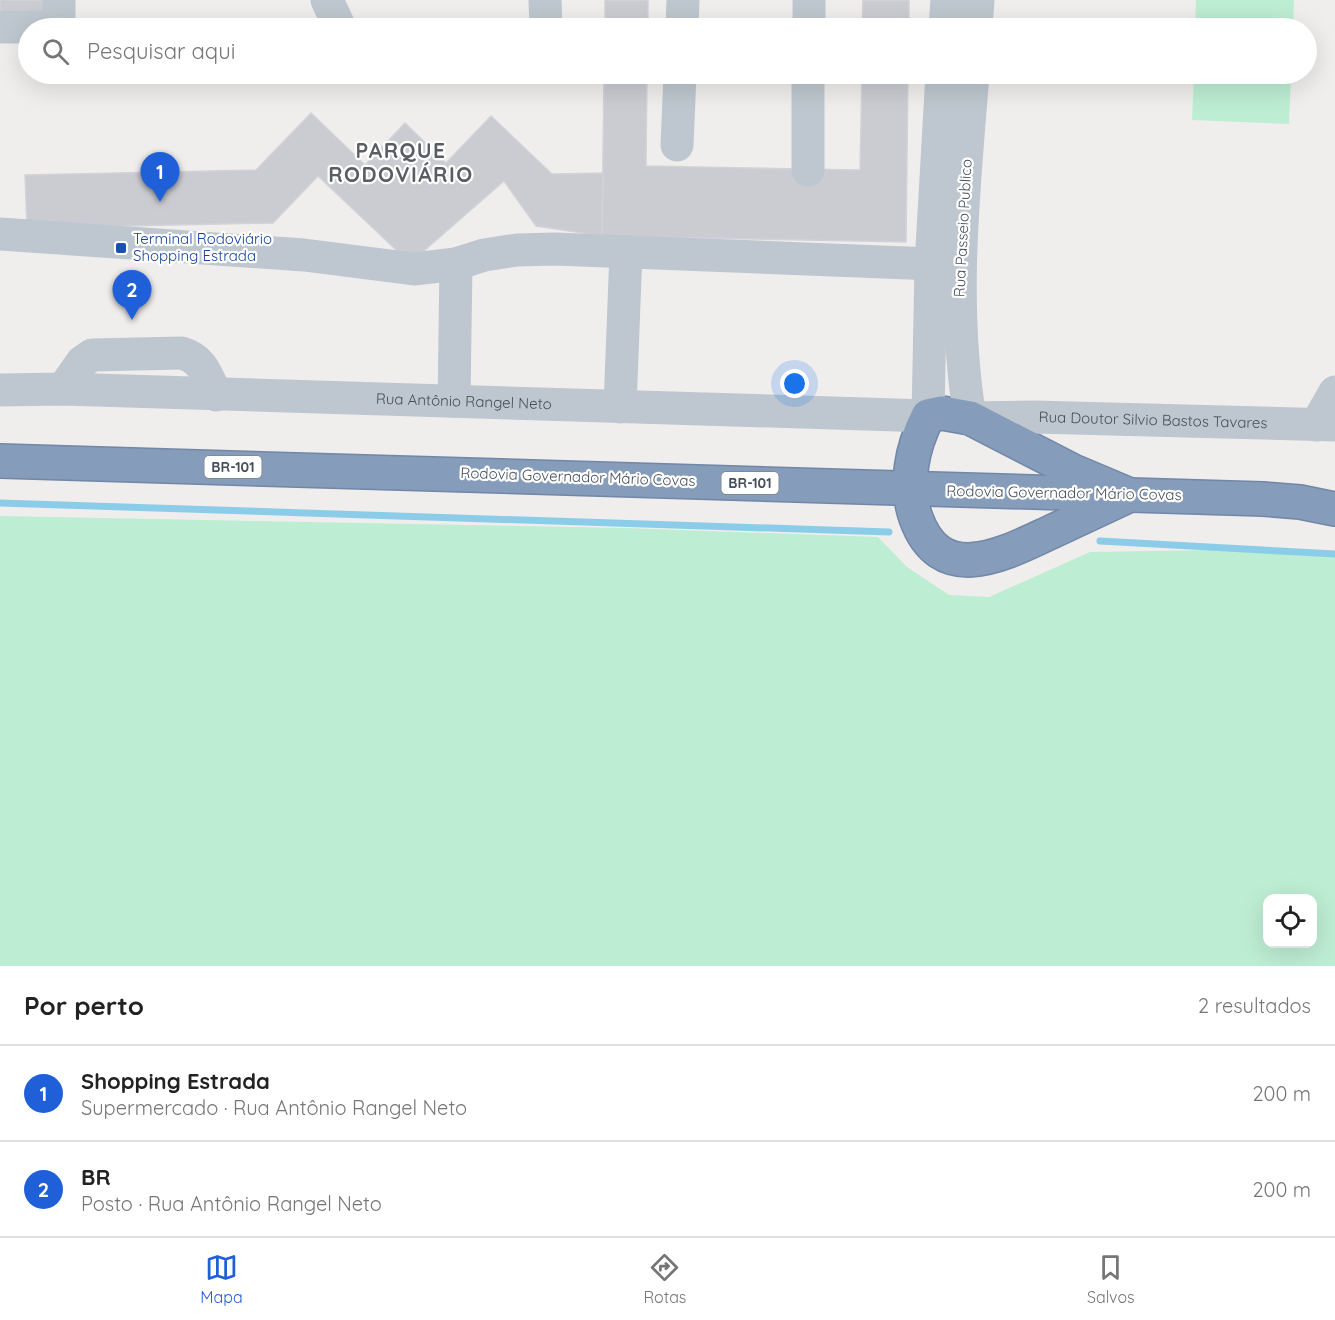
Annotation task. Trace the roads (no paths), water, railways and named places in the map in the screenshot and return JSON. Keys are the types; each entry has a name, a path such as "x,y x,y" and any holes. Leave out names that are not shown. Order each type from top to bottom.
{"highway":[{"path":"956,414 970,418 1073,471 1130,495 1010,551 984,560 960,560 942,554 928,542 912,509 910,489 913,456 919,434 928,416 956,414"},
{"name":"Rodovia Governador Mário Covas","path":"0,460 1130,495 1300,502 1335,509"},
{"name":"Rodovia Governador Mário Covas","path":"1300,502 1335,496"}],"street":[{"path":"59,0 59,18"},
{"path":"327,0 335,18"},
{"path":"545,0 546,18"},
{"path":"682,18 683,0"},
{"path":"809,0 809,18"},
{"path":"946,18 947,0"},
{"path":"977,18 978,0"},
{"path":"0,27 18,27"},
{"path":"677,145 680,84"},
{"path":"808,84 808,170"},
{"name":"Rua Passeio Publico","path":"942,84 945,265 970,418"},
{"name":"Rua Passeio Publico","path":"928,416 945,265 972,84"},
{"path":"0,234 304,255 414,269 456,264 484,255 517,250 626,252 945,265"},
{"path":"620,407 626,252"},
{"path":"454,401 456,264"},
{"name":"Rua Antônio Rangel Neto","path":"0,390 63,389 928,416"},
{"path":"1325,425 1335,392"},
{"name":"Rua Doutor Silvio Bastos Tavares","path":"970,418 1035,417 1325,425"}],"waterway":[{"path":"0,503 889,532"},
{"path":"1100,541 1335,554"}],"place":[{"name":"Shopping Estrada","path":"160,202"},
{"name":"Terminal Rodoviário Shopping Estrada","path":"121,248"},
{"name":"BR","path":"132,320"}],"district":[{"name":"PARQUE RODOVIÁRIO","path":"401,163"}]}
